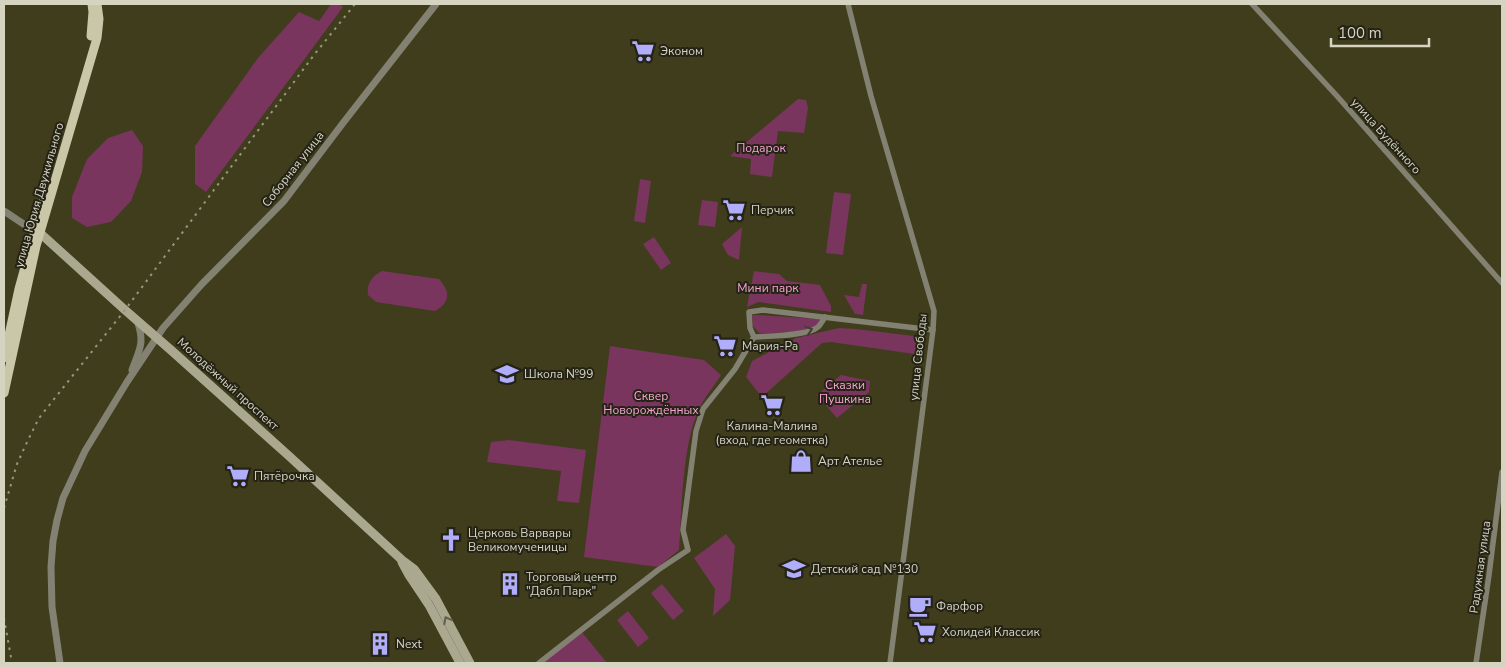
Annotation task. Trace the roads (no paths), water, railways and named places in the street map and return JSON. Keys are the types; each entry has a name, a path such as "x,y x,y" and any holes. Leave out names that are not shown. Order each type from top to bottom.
{"main road":[{"name":"улица Юрия Двужильного","path":"4,393 37,232 93,30 92,4"},
{"name":"улица Юрия Двужильного","path":"4,358 19,289 97,38 100,19 97,4"},
{"name":"Молодёжный проспект","path":"37,232 158,338 414,569 436,600 470,663"},
{"name":"Молодёжный проспект","path":"402,560 409,575 430,604 460,663"}],"street":[{"name":"Соборная улица","path":"127,382 163,328 201,285 284,201 436,4"},
{"name":"улица Свободы","path":"848,4 871,96 934,311 890,663"},
{"name":"улица Будённого","path":"1252,4 1337,96 1502,283"},
{"path":"4,211 37,232"},
{"path":"754,337 750,328 749,312 764,310 933,330"},
{"path":"754,337 787,335 807,331 817,328 825,317"},
{"path":"60,663 52,607 51,568 57,520 63,498 84,451 127,382 142,342 136,320"},
{"path":"539,663 658,570 688,550 683,530 696,431 704,409 735,370 754,337"},
{"name":"Радужная улица","path":"1476,663 1502,472"}],"railway":[{"path":"4,508 17,464 39,418 125,310 314,55 355,4"},
{"path":"4,618 12,663"}],"place":[{"name":"Эконом","path":"643,51"},
{"name":"Перчик","path":"734,210"},
{"name":"Мария-Ра","path":"725,346"},
{"name":"Школа №99","path":"507,374"},
{"name":"Калина-Малина (вход, где геометка)","path":"772,405"},
{"name":"Арт Ателье","path":"801,461"},
{"name":"Пятёрочка","path":"238,476"},
{"name":"Церковь Варвары Великомученицы","path":"451,540"},
{"name":"Детский сад №130","path":"794,569"},
{"name":"Торговый центр \"Дабл Парк\"","path":"510,584"},
{"name":"Фарфор","path":"920,606"},
{"name":"Холидей Классик","path":"925,632"},
{"name":"Next","path":"380,644"}],"park label":[{"name":"Подарок","path":"761,148"},
{"name":"Мини парк","path":"768,288"},
{"name":"Сказки Пушкина","path":"845,392"},
{"name":"Сквер Новорождённых","path":"651,403"}]}
